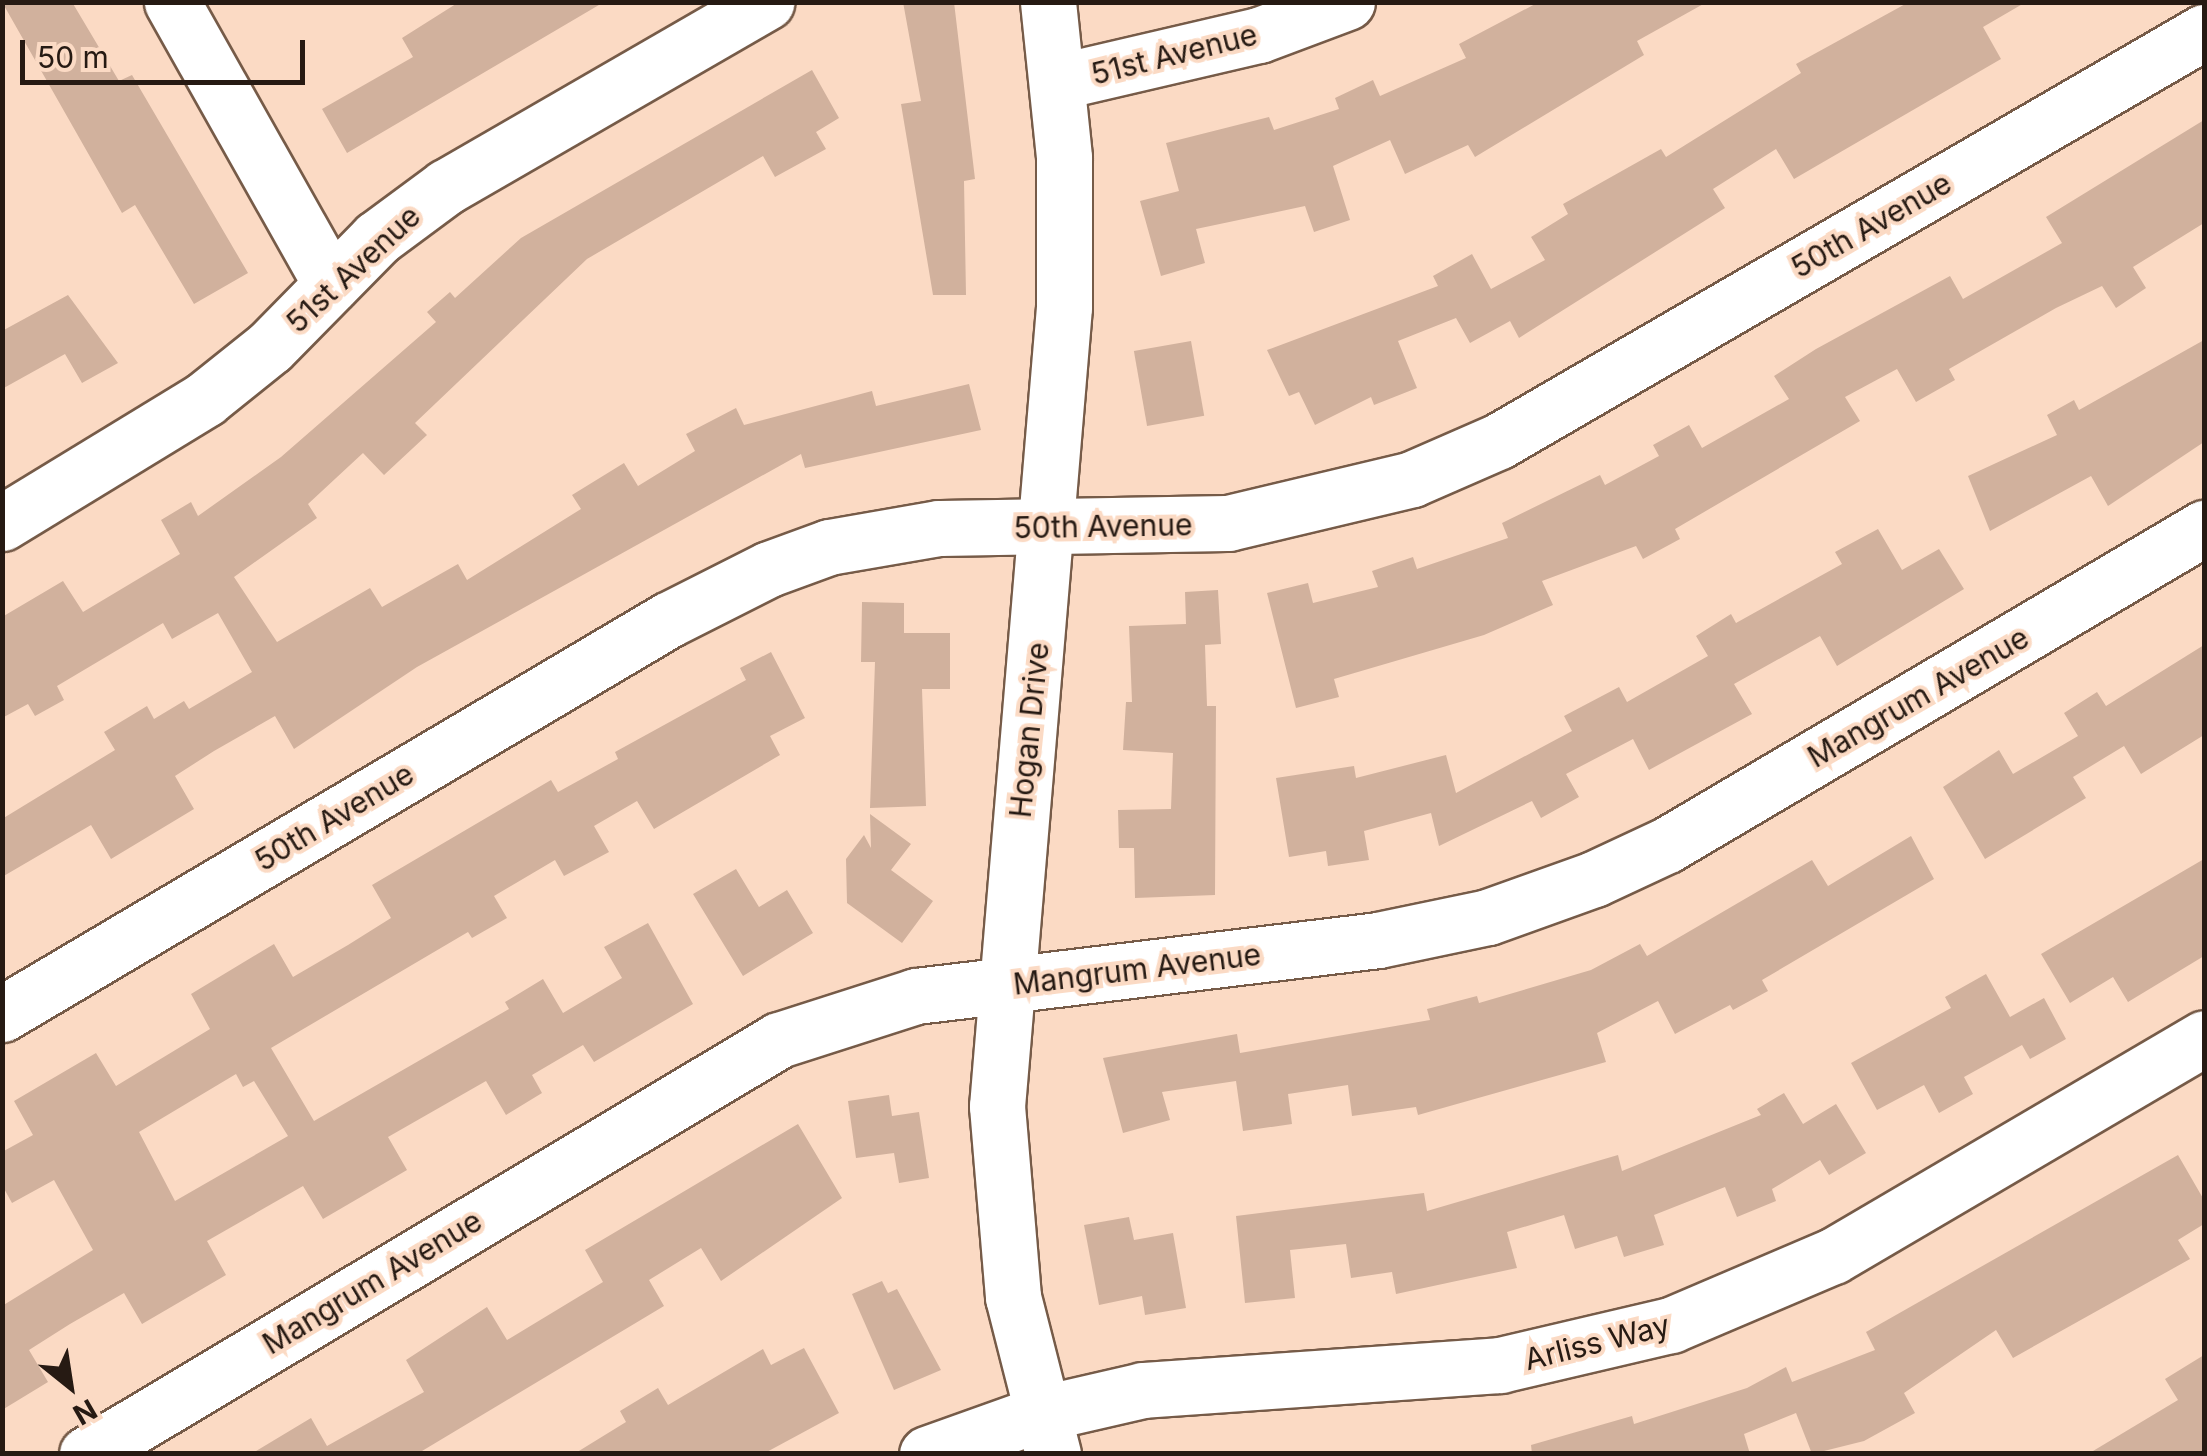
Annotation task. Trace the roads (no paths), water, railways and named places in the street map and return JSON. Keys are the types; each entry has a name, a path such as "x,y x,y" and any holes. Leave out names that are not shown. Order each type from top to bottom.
{"street":[{"path":"172,2 331,284"},
{"name":"51st Avenue","path":"2,524 205,399 331,284 446,187 767,2"},
{"name":"Hogan Drive","path":"1046,1434 1000,1202 1003,985 1050,527 1068,231 1048,2"},
{"name":"51st Avenue","path":"1057,82 1259,35 1346,2"},
{"name":"50th Avenue","path":"2,1014 668,620 769,568 906,533 1228,522 1322,507 1430,472 1499,441 2204,32"},
{"name":"Mangrum Avenue","path":"87,1454 779,1040 916,996 1378,940 1488,916 1594,880 1667,845 2204,528"},
{"name":"Arliss Way","path":"927,1454 1046,1434 1251,1376 1500,1364 1671,1325 1833,1256 2204,1038"}]}
